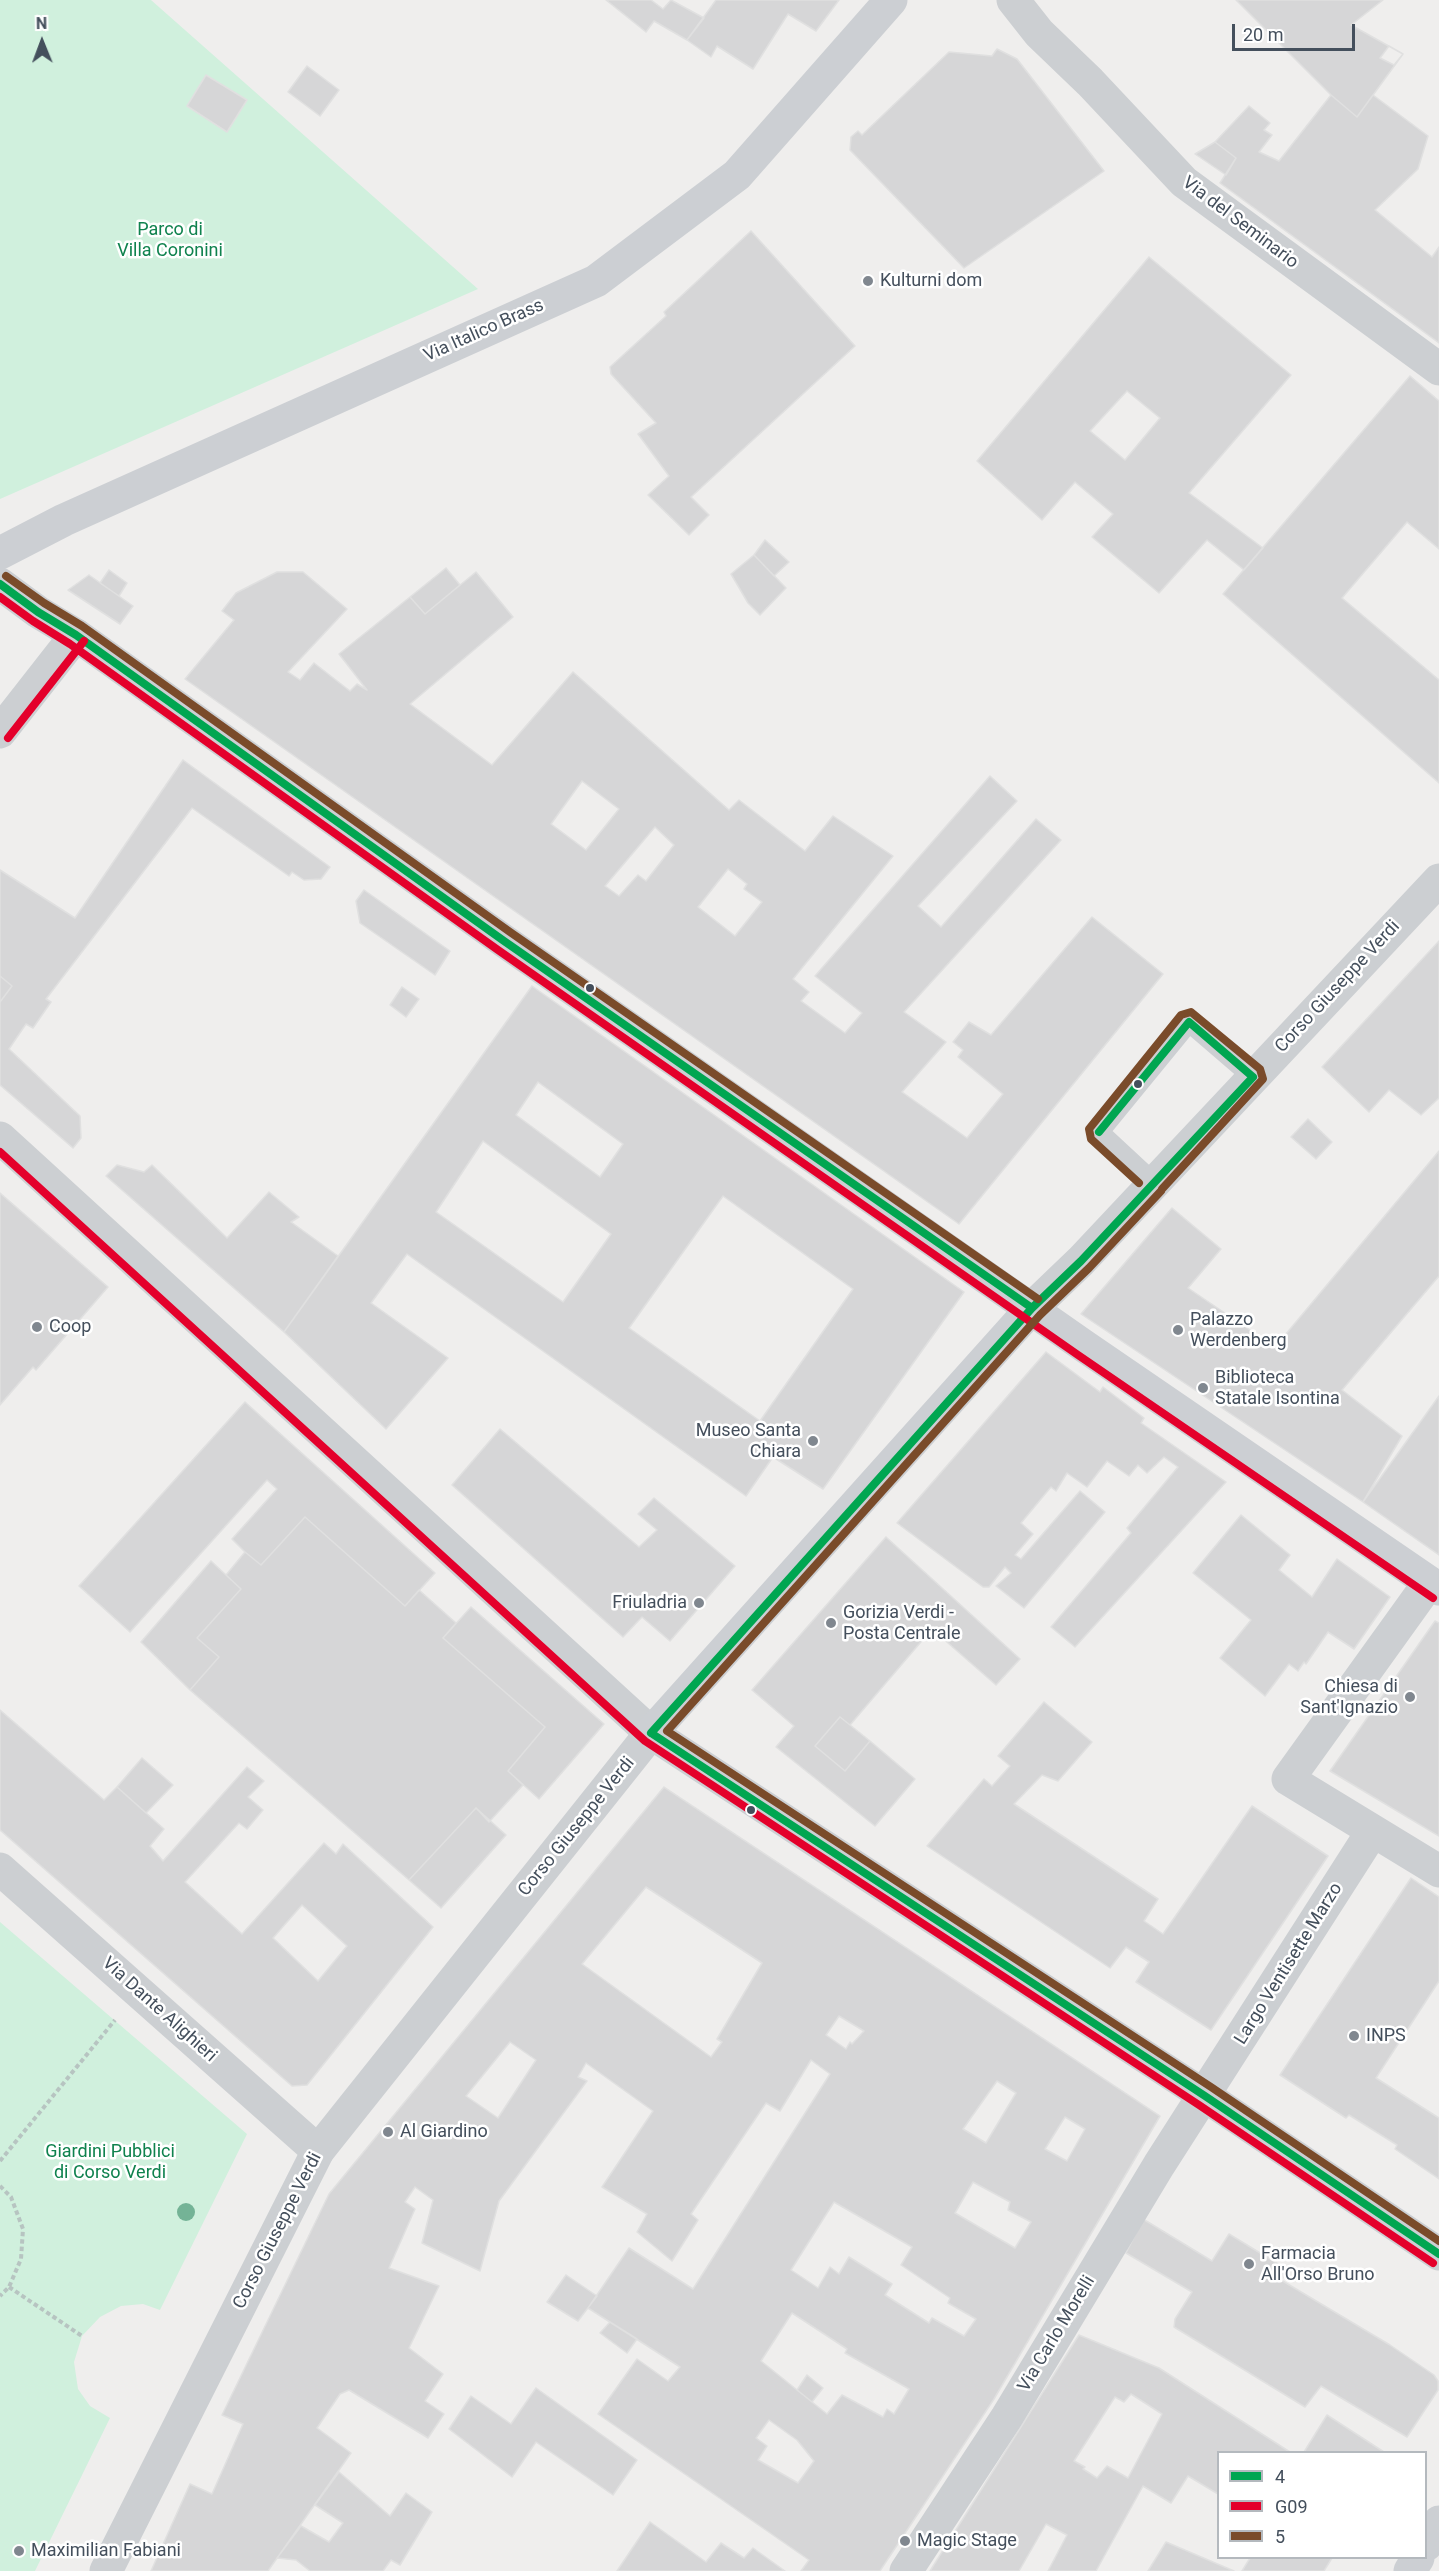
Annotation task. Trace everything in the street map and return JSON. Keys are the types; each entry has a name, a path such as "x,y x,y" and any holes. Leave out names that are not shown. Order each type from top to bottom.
{"main road":[{"name":"Via Italico Brass","path":"0,553 64,520 596,281 737,175 891,0"},
{"path":"0,584 38,612 76,635 514,948 1434,1586"},
{"name":"Corso Giuseppe Verdi","path":"651,1733 1032,1308"},
{"path":"651,1733 1205,2096 1439,2254"},
{"path":"1427,2542 1439,2523"}],"street":[{"name":"Via del Seminario","path":"1013,0 1039,33 1090,82 1184,182 1439,369"},
{"path":"0,732 76,635"},
{"name":"Corso Giuseppe Verdi","path":"1032,1308 1081,1261 1439,880"},
{"path":"0,1138 651,1733"},
{"path":"1434,1586 1288,1779 1439,1871"},
{"name":"Corso Giuseppe Verdi","path":"105,2571 318,2151 651,1733"},
{"name":"Largo Ventisette Marzo","path":"1205,2096 1372,1832"},
{"name":"Via Dante Alighieri","path":"0,1869 318,2151"},
{"name":"Via Carlo Morelli","path":"906,2571 1007,2417 1159,2165 1205,2096"}],"lane":[{"path":"1154,1183 1099,1132 1190,1023 1253,1077"}],"path":[{"path":"0,2161 116,2019"},
{"path":"0,2186 10,2197 22,2229 21,2259 9,2287 0,2296"},
{"path":"9,2287 82,2336"}],"green space":[{"name":"Parco di Villa Coronini","path":"0,0 151,0 478,289 0,499"},
{"name":"Giardini Pubblici di Corso Verdi","path":"0,1922 247,2134 160,2310 143,2304 121,2306 100,2317 82,2336 74,2362 78,2389 90,2406 110,2418 35,2571 0,2571"}],"building":[{"path":"606,0 651,0 663,9 671,0 704,18 687,40 654,21 646,32"},
{"path":"716,0 839,0 816,31 788,14 753,69 717,46 711,57 687,40"},
{"path":"1236,0 1383,0 1351,25 1403,54 1357,117 1331,95"},
{"path":"1389,46 1403,54 1394,65 1380,58"},
{"name":"Kulturni dom","path":"997,49 1017,59 1104,171 964,268 850,150 851,137 858,131 862,135 949,52 992,56"},
{"path":"307,66 339,90 320,116 288,92"},
{"path":"206,75 247,100 227,132 187,106"},
{"path":"1331,95 1357,117 1373,95 1428,136 1418,169 1375,210 1432,257 1439,247 1439,343 1220,183 1236,158 1215,142 1249,106 1270,123 1264,130 1272,135 1259,152 1279,161"},
{"path":"1215,142 1236,158 1226,175 1195,154"},
{"path":"751,231 855,346 691,497 709,515 689,535 648,495 669,476 638,434 656,423 611,374 610,367 666,316 664,312"},
{"path":"1149,257 1291,375 1189,493 1263,548 1244,570 1207,540 1159,593 1092,537 1113,514 1075,482 1042,520 977,461","holes":["1127,391 1160,418 1125,460 1090,431"]},
{"path":"1410,376 1439,401 1439,549 1407,522 1342,598 1439,680 1439,783 1223,594"},
{"path":"765,540 789,562 774,576 754,555"},
{"path":"754,555 786,588 760,615 748,603 731,574"},
{"path":"446,568 460,585 425,614 410,597"},
{"path":"109,570 127,583 119,596 100,583"},
{"path":"277,572 303,572 347,609 288,672 300,680 314,663 350,691 357,684 367,690 339,654 410,597 425,614 476,572 513,617 410,704 492,765 573,672 729,810 739,800 805,851 833,816 893,856 793,979 809,992 801,1001 845,1033 862,1013 815,976 990,776 1017,801 918,906 941,927 1036,819 1061,840 904,1012 946,1042 902,1092 967,1138 1003,1094 958,1057 963,1050 953,1042 969,1022 991,1035 1092,917 1163,974 959,1224 185,679 234,620 222,611 236,593","holes":["582,781 619,809 586,850 551,824","655,827 674,845 646,881 638,875 619,896 605,886","728,869 747,884 744,889 762,902 735,936 698,907"]},
{"path":"89,575 133,606 120,624 68,590"},
{"path":"183,760 330,867 321,879 304,880 292,872 289,876 192,808 46,999 51,1002 33,1028 26,1024 9,1049 80,1116 81,1138 73,1148 0,1085 0,1002 12,986 0,976 0,870 75,918"},
{"path":"364,890 450,951 435,975 360,923 356,901"},
{"path":"1439,941 1439,1098 1421,1115 1389,1090 1369,1112 1322,1067"},
{"path":"0,976 12,986 0,1002"},
{"path":"532,986 964,1292 823,1489 773,1457 746,1496 407,1254 371,1303 448,1358 386,1429 284,1332","holes":["538,1082 623,1144 600,1177 516,1115","483,1141 611,1234 563,1302 436,1212","723,1196 853,1289 760,1421 629,1328"]},
{"path":"402,987 419,999 406,1017 390,1005"},
{"path":"1308,1119 1332,1142 1316,1159 1291,1137"},
{"name":"Palazzo Werdenberg","path":"1439,1151 1439,1276 1342,1390 1402,1436 1363,1502 1081,1314 1172,1208 1221,1249 1188,1288 1275,1347"},
{"path":"117,1165 144,1172 152,1165 227,1238 269,1192 299,1217 291,1222 338,1256 284,1332 106,1176"},
{"name":"Coop","path":"0,1193 108,1287 36,1370 33,1367 0,1405"},
{"path":"1046,1352 1100,1392 1103,1387 1144,1418 1141,1423 1226,1482 1075,1647 1051,1627 1131,1533 1127,1528 1178,1467 1164,1457 1147,1473 1138,1465 1129,1476 1107,1461 1087,1487 1067,1473 1056,1491 1051,1487 1021,1523 1033,1534 1015,1555 1021,1559 1080,1491 1105,1512 1024,1608 996,1586 1011,1573 1005,1567 989,1587 983,1587 897,1523"},
{"path":"1439,1396 1439,1555 1363,1502"},
{"path":"245,1402 435,1573 405,1606 305,1517 261,1565 245,1552 232,1539 277,1489 267,1480 130,1632 79,1586"},
{"path":"500,1429 639,1547 657,1530 638,1514 654,1498 735,1566 670,1641 642,1617 623,1637 452,1485"},
{"path":"1241,1515 1290,1555 1279,1570 1312,1597 1337,1559 1390,1597 1354,1649 1328,1632 1306,1664 1304,1662 1298,1671 1289,1664 1265,1696 1220,1658 1251,1620 1193,1573"},
{"path":"305,1517 405,1606 419,1590 456,1623 443,1638 545,1727 508,1771 523,1785 489,1822 476,1808 409,1880 190,1690 219,1657 197,1638 241,1589 226,1575 245,1552 261,1565"},
{"path":"886,1537 1020,1659 996,1685 932,1629 850,1725 840,1717 815,1746 845,1771 870,1741 915,1779 875,1826 776,1747 794,1726 752,1690"},
{"path":"211,1561 241,1589 197,1638 219,1657 190,1690 141,1642"},
{"path":"471,1607 604,1724 539,1799 508,1771 545,1727 443,1638"},
{"name":"Chiesa di Sant'Ignazio","path":"1435,1621 1439,1623 1439,1836 1330,1771"},
{"path":"1044,1702 1092,1742 1058,1781 1042,1775 1014,1804 1158,1899 1144,1921 1163,1934 1252,1806 1328,1856 1211,2030 1136,1982 1149,1962 1126,1947 1110,1968 927,1846 984,1779 992,1786 1010,1766 998,1756"},
{"path":"0,1710 104,1800 117,1787 164,1829 150,1846 163,1861 247,1767 264,1781 248,1797 263,1810 247,1829 239,1823 185,1882 242,1934 324,1843 336,1854 343,1844 433,1927 307,2085 292,2086 0,1830","holes":["302,1905 347,1946 318,1981 273,1938"]},
{"path":"840,1717 870,1741 845,1771 815,1746"},
{"path":"142,1758 173,1785 146,1813 117,1787"},
{"path":"664,1787 1160,2116 994,2399 880,2571 801,2571 809,2560 598,2414 637,2359 668,2381 680,2367 588,2308 629,2248 693,2289 830,2074 811,2060 780,2111 766,2103 691,2214 698,2220 672,2261 637,2232 647,2214 602,2187 653,2111 586,2063 578,2077 587,2081 499,2201 480,2271 422,2243 433,2200 415,2187 405,2202 415,2209 389,2268 439,2286 409,2348 443,2374 425,2401 444,2414 428,2438 349,2390 340,2394 317,2428 351,2453 268,2571 151,2571 190,2484 212,2494 243,2424 222,2415 329,2194","holes":["646,1887 762,1963 717,2039 722,2042 711,2057 582,1964","839,2016 864,2031 852,2044 850,2042 846,2049 826,2035","510,2042 536,2060 498,2118 466,2096","997,2081 1016,2093 986,2143 963,2129","1065,2117 1085,2129 1067,2161 1045,2149","973,2182 1010,2202 1008,2210 1031,2222 1015,2248 955,2213","834,2202 912,2247 901,2265 950,2298 948,2303 976,2319 964,2336 932,2318 929,2323 885,2295 892,2284 849,2257 839,2274 830,2267 818,2288 791,2270","792,2313 847,2349 845,2353 909,2389 894,2414 887,2409 883,2417 842,2395 827,2414 761,2361","769,2420 797,2440 814,2461 798,2483 758,2460 767,2446 756,2438"]},
{"path":"476,1808 506,1835 441,1908 409,1880"},
{"name":"INPS","path":"1411,1878 1439,1897 1439,1981 1376,2078 1439,2118 1439,2179 1395,2149 1397,2145 1349,2115 1346,2118 1280,2075"},
{"path":"1143,2219 1212,2261 1229,2234 1288,2270 1281,2280 1390,2345 1434,2375 1438,2381 1438,2390 1407,2437 1321,2386 1305,2407 1174,2327 1175,2319 1192,2292 1126,2253"},
{"path":"566,2275 597,2296 578,2321 547,2302"},
{"path":"610,2322 637,2339 627,2353 600,2333"},
{"path":"1079,2335 1159,2368 1288,2451 1217,2451 1217,2493 1188,2476 1171,2503 1143,2486 1096,2571 1048,2571 1067,2535 1046,2524 1019,2571 930,2571","holes":["1131,2394 1162,2414 1128,2478 1107,2466 1097,2478 1074,2461 1115,2397 1124,2402"]},
{"path":"807,2375 823,2388 812,2402 797,2390"},
{"path":"536,2388 637,2460 613,2495 536,2442 512,2477 449,2429 471,2396 511,2424"},
{"path":"1327,2415 1382,2451 1305,2451"},
{"path":"339,2472 390,2516 406,2493 432,2512 400,2565 391,2560 383,2571 310,2571 296,2560 277,2558 301,2526 329,2542 343,2523 315,2505"},
{"path":"650,2522 706,2562 721,2543 744,2558 753,2548 785,2571 617,2571"},
{"path":"1166,2542 1234,2571 1148,2571"},
{"path":"1249,2559 1331,2559 1324,2571 1242,2571"}],"transit line":[{"name":"5","path":"6,576 82,626 510,932 1038,1299"},
{"name":"4","path":"0,584 38,612 76,635 504,941 1032,1308"},
{"name":"G09","path":"0,597 70,644 498,950 1078,1355 1433,1598"},
{"name":"G09","path":"8,738 84,641"},
{"name":"5","path":"1139,1183 1091,1139 1089,1129 1181,1015 1191,1012 1260,1069 1263,1079 1162,1189"},
{"name":"4","path":"651,1733 1032,1308 1081,1261 1253,1077 1189,1022 1099,1132"},
{"name":"G09","path":"0,1152 645,1741 1199,2105 1433,2263"},
{"name":"5","path":"1161,1191 1089,1268 1040,1315 667,1731 1211,2087 1439,2241"},
{"name":"4","path":"651,1733 1205,2096 1439,2254"}],"place":[{"name":"Kulturni dom","path":"868,281"},
{"name":"Coop","path":"37,1327"},
{"name":"Palazzo Werdenberg","path":"1178,1330"},
{"name":"Biblioteca Statale Isontina","path":"1203,1388"},
{"name":"Museo Santa Chiara","path":"813,1441"},
{"name":"Friuladria","path":"699,1603"},
{"name":"Gorizia Verdi - Posta Centrale","path":"831,1623"},
{"name":"Chiesa di Sant'Ignazio","path":"1410,1697"},
{"name":"INPS","path":"1354,2036"},
{"name":"Al Giardino","path":"388,2132"},
{"name":"Farmacia All'Orso Bruno","path":"1249,2264"},
{"name":"Magic Stage","path":"905,2541"},
{"name":"Maximilian Fabiani","path":"19,2551"}]}
